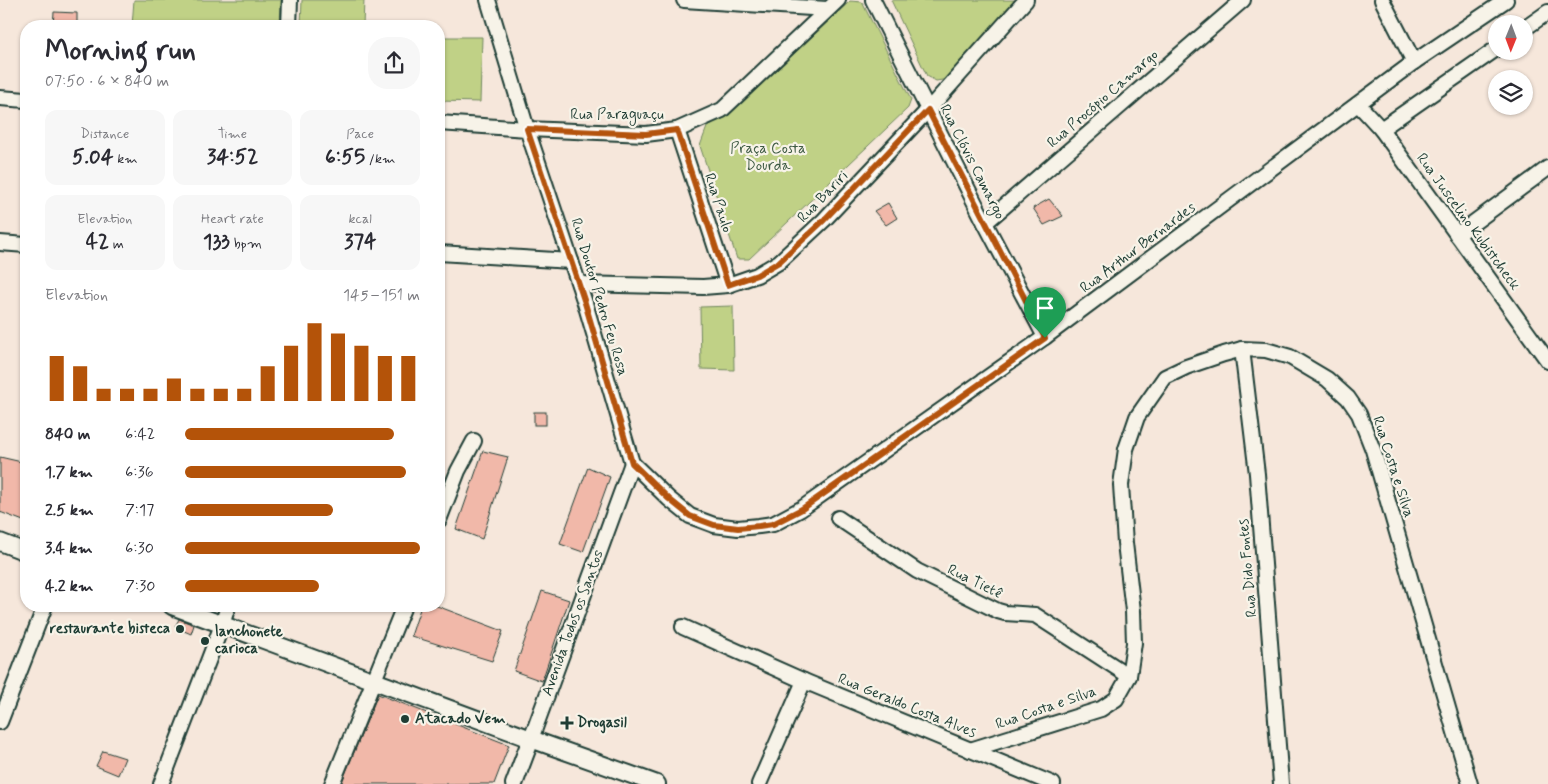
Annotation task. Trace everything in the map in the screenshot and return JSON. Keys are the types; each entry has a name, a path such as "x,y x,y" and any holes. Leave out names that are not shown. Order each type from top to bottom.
{"street":[{"path":"289,20 290,0"},
{"name":"Rua Doutor Pedro Feu Rosa","path":"488,0 527,129 579,284 632,463 669,499 690,516 714,525 738,528 759,526"},
{"path":"684,0 832,5"},
{"name":"Rua Clóvis Camargo","path":"874,0 985,223 1045,338"},
{"name":"Rua Bariri","path":"579,284 703,287 728,285 757,275 779,262 824,220 928,110 1026,0"},
{"name":"Rua Procópio Camargo","path":"985,223 1243,0"},
{"path":"1382,0 1414,62"},
{"name":"Rua Arthur Bernardes","path":"759,526 773,524 802,509 1045,338 1414,62 1506,0"},
{"name":"Rua Paraguaçu","path":"445,123 646,134 677,130 722,110 832,5"},
{"path":"1533,23 1548,12"},
{"path":"1381,129 1488,55"},
{"path":"0,98 20,100"},
{"name":"Rua Juscelino Kubistcheck","path":"1358,104 1381,129 1548,361"},
{"name":"Rua Paulo","path":"677,130 728,285"},
{"path":"1457,235 1548,168"},
{"path":"0,243 20,245"},
{"path":"445,253 571,260"},
{"name":"Rua Costa e Silva","path":"970,750 1101,709 1116,699 1129,676 1134,642 1133,611 1125,543 1121,485 1126,449 1137,417 1165,377 1242,349 1266,350 1290,357 1327,379 1348,398 1359,414 1387,495 1470,784"},
{"name":"Rua Dido Fontes","path":"1242,349 1257,474 1282,784"},
{"path":"445,505 458,471 474,441"},
{"name":"Avenida Todos os Santos","path":"514,784 632,463"},
{"name":"Rua Tietê","path":"838,518 917,571 998,611 1035,615 1129,676"},
{"path":"0,542 20,550"},
{"path":"0,722 43,612"},
{"path":"188,612 657,784"},
{"path":"161,784 226,612"},
{"path":"332,784 402,612"},
{"name":"Rua Geraldo Costa Alves","path":"683,627 804,681 1053,784"},
{"path":"759,784 804,681"}],"green space":[{"path":"134,0 281,0 280,20 132,20"},
{"path":"302,0 364,0 363,20 301,20"},
{"path":"891,0 1024,0 949,79 936,81 927,76"},
{"name":"Praça Costa Dourda","path":"850,1 862,2 911,100 908,108 749,259 737,259 700,146 707,127 742,103"},
{"path":"445,37 482,37 480,102 445,101"},
{"path":"733,306 734,370 701,369 700,307"}],"building":[{"path":"54,12 77,13 77,20 53,20"},
{"path":"1049,199 1063,216 1044,225 1033,208"},
{"path":"888,203 897,218 886,225 874,211"},
{"path":"534,412 546,412 546,425 534,425"},
{"path":"483,451 508,457 482,539 456,529"},
{"path":"0,457 20,462 20,520 0,512"},
{"path":"588,467 610,477 583,552 560,544"},
{"path":"542,591 569,600 542,681 514,671"},
{"path":"445,609 503,631 492,661 411,636 419,612 445,612"},
{"path":"179,619 194,625 191,634 175,627"},
{"name":"Atacado Vem","path":"378,694 509,745 494,784 341,784"},
{"path":"103,751 125,758 118,775 96,766"}],"place":[{"name":"restaurante bisteca","path":"180,629"},
{"name":"lanchonete carioca","path":"205,641"},
{"name":"Atacado Vem","path":"405,719"},
{"name":"Drogasil","path":"567,723"}],"route":[{"path":"928,110 1045,338 802,509 784,519 773,524 738,528 714,525 690,516 669,499 632,463 585,303 527,129 646,134 677,130 728,285 757,275 779,262 824,220 928,110"}]}
